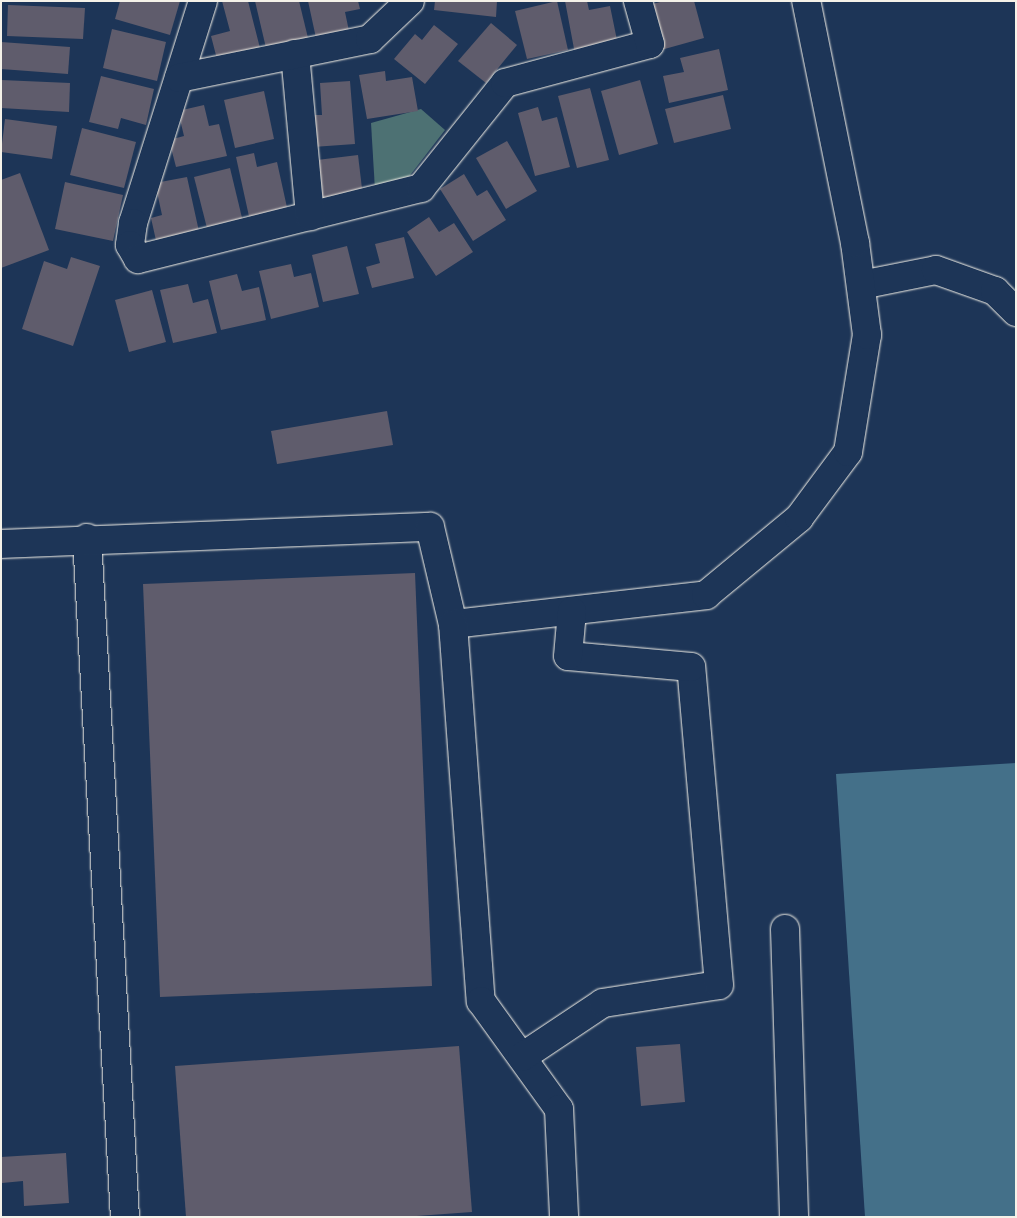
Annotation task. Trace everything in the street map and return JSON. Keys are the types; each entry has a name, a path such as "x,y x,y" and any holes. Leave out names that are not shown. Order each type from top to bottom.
{"street":[{"path":"203,1 132,222 130,245 138,259 421,188 505,83 650,44 638,1"},
{"path":"179,78 370,39 410,1"},
{"path":"452,624 706,595 799,518 848,452 867,335 861,285 806,1"},
{"path":"295,54 310,216"},
{"path":"861,285 936,270 995,291 1016,312"},
{"path":"1,544 88,538 430,527 452,624 481,1001 559,1110 564,1217"},
{"path":"88,538 125,1217"},
{"path":"522,1057 603,1003 719,985 691,667 568,656 572,611"},
{"path":"785,929 794,1217"}],"green space":[{"path":"421,109 445,130 401,187 375,190 371,123"}],"water":[{"path":"1016,763 1016,1217 865,1217 836,774"}],"building":[{"path":"120,1 180,1 170,35 115,19"},
{"path":"222,1 248,1 261,52 218,63 211,36 230,31"},
{"path":"255,1 299,1 308,38 266,48"},
{"path":"308,1 358,1 360,9 345,12 349,31 316,38"},
{"path":"435,1 497,1 496,17 434,10"},
{"path":"557,1 568,50 527,59 515,11"},
{"path":"565,1 587,1 589,10 610,6 618,45 575,54"},
{"path":"664,1 694,1 704,38 661,50 649,5"},
{"path":"8,5 85,8 83,39 7,36"},
{"path":"491,23 517,45 486,83 458,61"},
{"path":"434,25 458,44 425,84 394,59 415,34 422,40"},
{"path":"112,29 166,42 157,81 103,68"},
{"path":"1,42 70,47 68,74 1,69"},
{"path":"719,49 728,90 669,103 663,76 684,72 680,58"},
{"path":"385,71 386,81 412,77 418,111 367,119 359,75"},
{"path":"101,76 154,89 146,125 121,118 118,129 89,122"},
{"path":"1,80 70,83 69,112 1,108"},
{"path":"640,80 658,144 619,155 601,91"},
{"path":"350,81 355,144 313,147 310,115 322,115 320,83"},
{"path":"590,88 609,160 577,168 558,96"},
{"path":"264,91 274,139 235,148 224,100"},
{"path":"723,95 731,129 674,143 665,109"},
{"path":"204,105 209,126 219,124 227,156 176,167 169,140 184,136 178,111"},
{"path":"538,107 542,121 557,117 570,167 535,176 518,113"},
{"path":"5,119 57,126 52,159 1,152"},
{"path":"82,128 136,142 124,188 70,175"},
{"path":"507,141 537,191 506,209 476,158"},
{"path":"254,153 257,167 277,162 288,212 250,221 236,157"},
{"path":"358,155 363,197 323,202 317,160"},
{"path":"230,168 243,222 208,232 194,177"},
{"path":"20,173 49,250 1,268 1,180"},
{"path":"464,174 477,196 487,190 506,220 473,241 440,189"},
{"path":"187,177 200,236 157,245 151,218 162,215 155,183"},
{"path":"65,182 123,195 113,241 55,229"},
{"path":"429,217 439,232 454,223 473,252 436,276 407,232"},
{"path":"404,237 414,278 372,288 366,267 380,263 375,244"},
{"path":"347,246 359,294 323,302 312,255"},
{"path":"71,257 100,266 73,346 22,329 44,261 67,269"},
{"path":"291,264 294,277 311,273 319,307 271,319 259,271"},
{"path":"237,274 242,291 259,287 266,320 221,330 209,281"},
{"path":"188,284 193,303 208,299 217,333 173,343 160,290"},
{"path":"152,290 166,342 129,352 115,300"},
{"path":"387,411 393,445 277,464 271,431"},
{"path":"415,573 432,986 160,997 143,584"},
{"path":"680,1044 685,1102 641,1106 636,1047"},
{"path":"459,1046 472,1212 403,1217 186,1217 175,1066"},
{"path":"66,1153 69,1203 24,1206 23,1181 2,1183 1,1157"}]}
